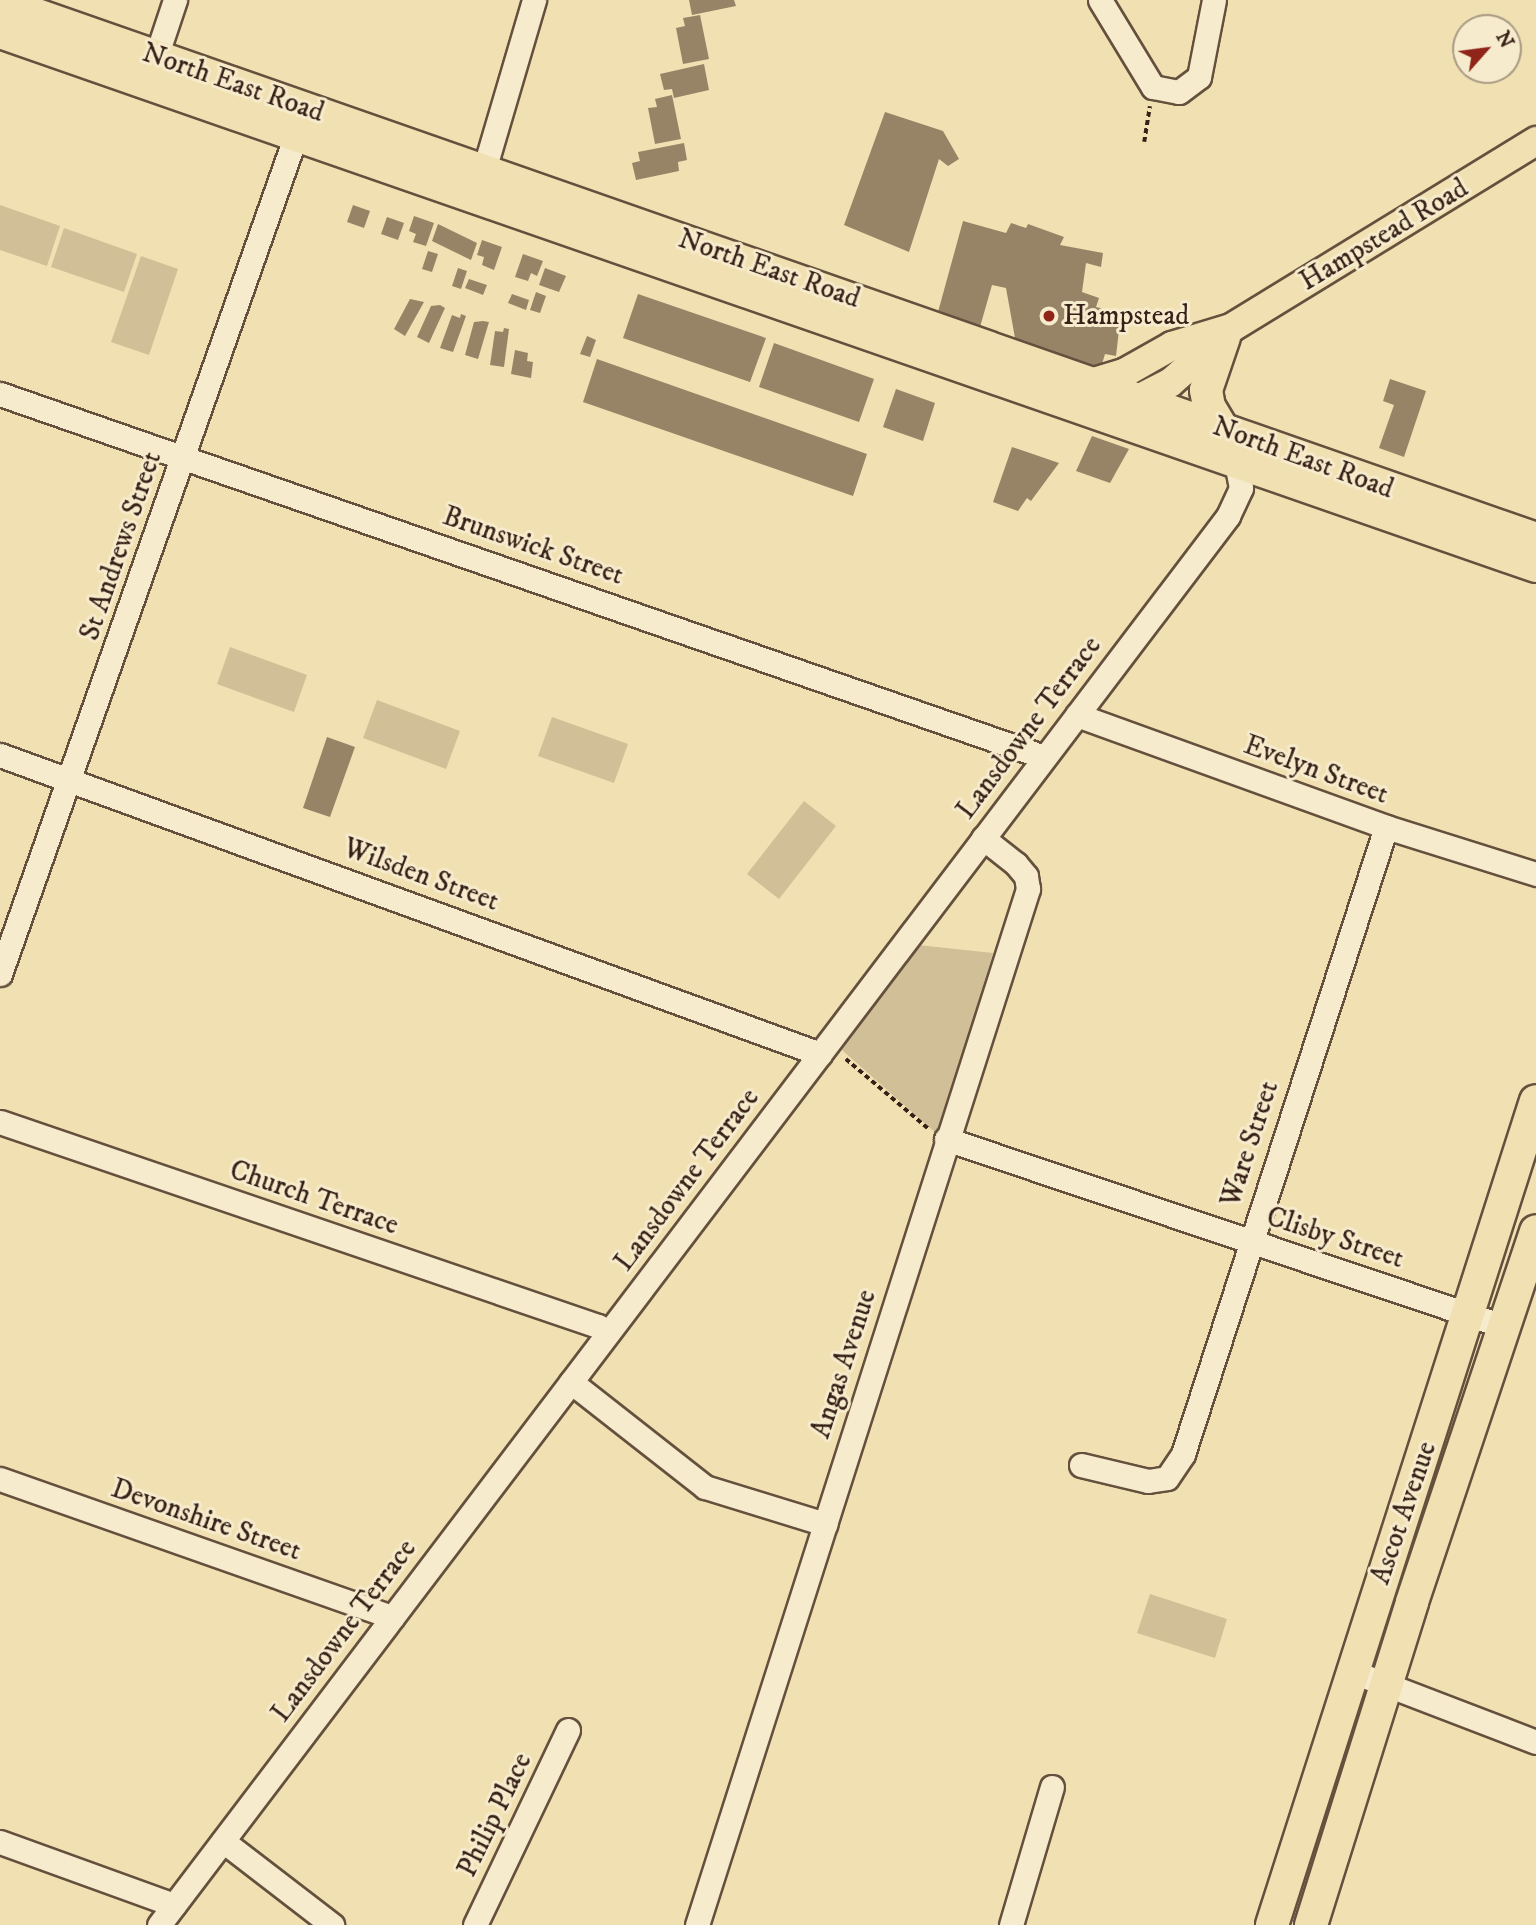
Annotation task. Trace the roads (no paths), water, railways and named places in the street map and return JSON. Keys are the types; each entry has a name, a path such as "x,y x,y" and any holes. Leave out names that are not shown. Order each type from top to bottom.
{"highway":[{"name":"North East Road","path":"0,2 156,57 301,122 1091,398"},
{"name":"North East Road","path":"0,32 301,122 484,170 1091,398 1236,463 1536,566"},
{"path":"1223,430 1209,407 1206,390 1228,333"},
{"path":"1091,398 1140,398"},
{"name":"North East Road","path":"1140,398 1223,430 1536,539"},
{"name":"Ascot Avenue","path":"1272,1925 1536,1101"},
{"name":"Ascot Avenue","path":"1311,1925 1386,1685 1534,1242"}],"main road":[{"name":"Hampstead Road","path":"1140,398 1170,383 1228,333 1536,141"},
{"name":"Hampstead Road","path":"1091,398 1126,372 1171,346 1228,333"}],"street":[{"path":"484,170 534,0"},
{"path":"1100,0 1153,86 1179,92 1199,78 1214,0"},
{"path":"156,57 173,8"},
{"name":"St Andrews Street","path":"0,974 72,779 301,122"},
{"name":"Brunswick Street","path":"0,394 1044,757"},
{"name":"Lansdowne Terrace","path":"159,1925 1236,503 1241,485 1236,463"},
{"name":"Evelyn Street","path":"1077,715 1386,827 1536,874"},
{"name":"Wilsden Street","path":"0,755 72,779 820,1054"},
{"name":"Ware Street","path":"1081,1465 1148,1481 1167,1478 1184,1454 1249,1240 1386,827"},
{"name":"Angas Avenue","path":"697,1925 825,1524 939,1139 1028,889 1026,876 1016,864 983,838"},
{"name":"Church Terrace","path":"0,1122 598,1325 607,1333"},
{"name":"Clisby Street","path":"939,1139 1506,1327"},
{"path":"1494,1233 1534,1242"},
{"path":"571,1382 705,1487 825,1524"},
{"name":"Devonshire Street","path":"0,1479 392,1616"},
{"path":"1352,1671 1536,1742"},
{"name":"Philip Place","path":"475,1925 568,1730"},
{"path":"1011,1925 1052,1787"},
{"path":"223,1841 332,1925"},
{"path":"0,1842 174,1905"}],"place":[{"name":"Hampstead","path":"1049,316"}]}
